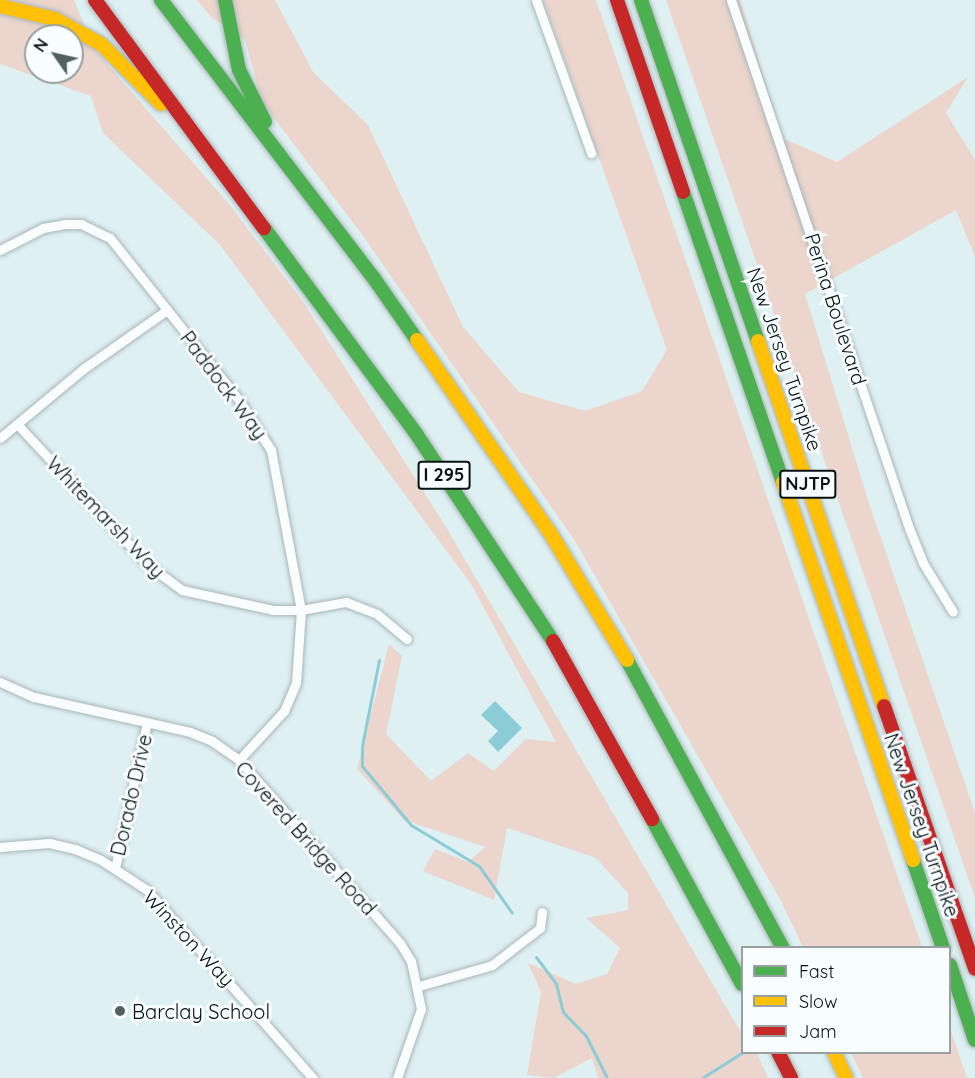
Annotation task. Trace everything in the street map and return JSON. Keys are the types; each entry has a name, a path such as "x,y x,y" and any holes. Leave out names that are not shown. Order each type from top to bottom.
{"highway":[{"name":"I 295","path":"95,0 249,205 417,435 539,617 741,982"},
{"name":"I 295","path":"161,0 403,319 552,536 640,682 782,946"},
{"path":"225,0 239,70 291,171"},
{"name":"New Jersey Turnpike","path":"617,0 942,946"},
{"name":"New Jersey Turnpike","path":"641,0 975,969"},
{"path":"0,6 55,19 101,44 133,72 249,205"},
{"path":"951,969 975,1040"},
{"path":"779,1054 791,1078"},
{"path":"834,1054 846,1078"}],"street":[{"path":"536,0 591,153"},
{"name":"Perina Boulevard","path":"730,0 909,528 923,563 953,612"},
{"name":"Paddock Way","path":"0,250 44,228 81,224 95,229 123,251 239,400 271,450 301,610 296,683 284,711 239,760"},
{"path":"0,438 83,369 167,310"},
{"name":"Whitemarsh Way","path":"16,424 164,579 196,594 273,610 301,610 346,602 377,614 407,639"},
{"name":"Covered Bridge Road","path":"0,682 34,697 147,722 212,741 239,760 400,943 419,986 421,1009 415,1032 397,1078"},
{"name":"Dorado Drive","path":"115,868 147,722"},
{"name":"Winston Way","path":"0,846 49,843 75,849 115,868 170,912 313,1078"},
{"path":"419,986 492,965 540,928 542,912"}],"shaded area":[{"path":"0,0 74,0 84,24 24,24 24,72 0,64"},
{"path":"197,0 275,0 313,72 368,125 463,327 519,392 585,411 642,391 667,350 543,0 596,0 922,946 803,946 781,901 575,541 363,236 262,102 245,40 211,17"},
{"path":"666,0 740,0 782,138 837,162 968,77 946,113 975,160 975,257 956,210 805,294 868,500 975,813 975,898"},
{"path":"84,24 94,49 229,204 304,303 446,527 740,1031 741,1026 741,1054 757,1054 768,1078 598,1078 592,1058 554,1078 527,1075 541,992 528,963 576,984 607,974 620,948 586,918 628,910 628,893 596,858 507,828 494,900 423,871 435,849 468,862 485,847 404,820 357,769 389,644 402,656 386,734 431,781 468,753 494,771 526,739 556,742 471,584 220,245 103,133 91,96 57,84 84,84"},
{"path":"951,1031 967,1078 863,1078 851,1054 951,1054"}],"water":[{"path":"495,701 522,728 498,752 488,741 498,731 481,715"}],"waterway":[{"path":"379,660 362,746 362,766 411,825 479,866 512,913"},
{"path":"536,957 556,984 563,1012 586,1036 607,1078"},
{"path":"702,1078 741,1053"}],"traffic: fast":[{"path":"161,0 373,277 417,340"},
{"path":"225,0 239,70 265,122"},
{"path":"641,0 758,341"},
{"path":"683,192 783,482"},
{"path":"264,228 417,435 553,641"},
{"path":"627,660 782,946"},
{"path":"652,819 741,982"},
{"path":"913,860 942,946"},
{"path":"951,968 975,1040"}],"traffic: slow":[{"path":"0,6 55,19 101,44 161,104"},
{"path":"417,340 552,536 627,660"},
{"path":"758,341 884,706"},
{"path":"783,482 913,860"},
{"path":"835,1054 846,1078"}],"traffic: jam":[{"path":"95,0 264,228"},
{"path":"617,0 683,192"},
{"path":"553,641 652,819"},
{"path":"884,706 975,969"},
{"path":"779,1054 791,1078"}],"place":[{"name":"Barclay School","path":"120,1011"}]}
